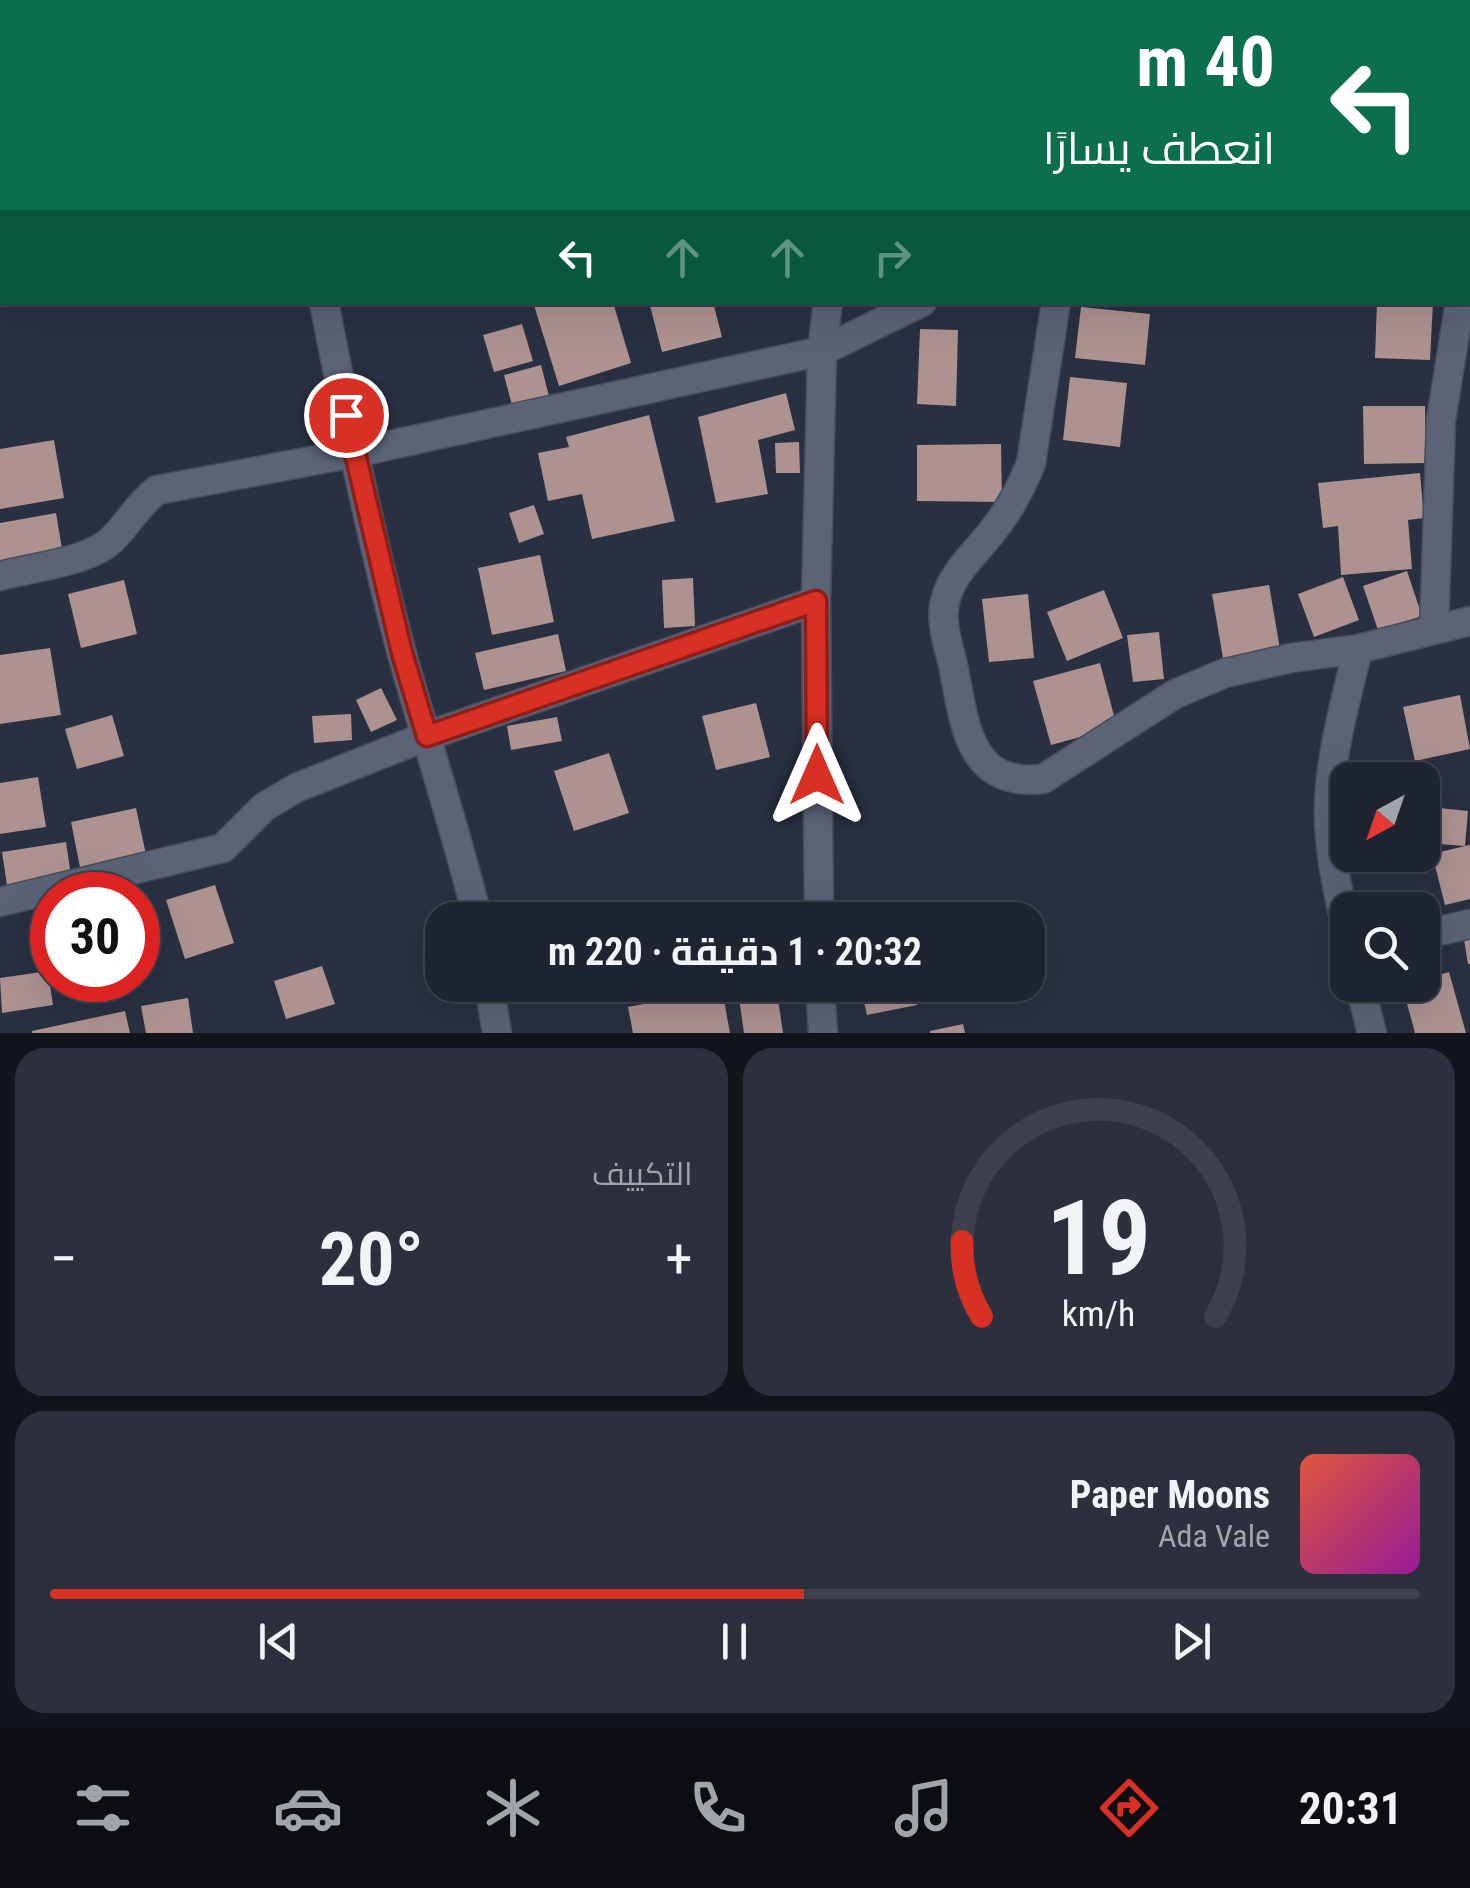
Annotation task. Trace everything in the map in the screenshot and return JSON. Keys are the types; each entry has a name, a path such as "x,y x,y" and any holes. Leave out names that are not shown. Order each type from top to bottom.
{"street":[{"path":"325,305 354,453 402,653 474,902"},
{"path":"819,902 816,601 822,350 828,305"},
{"path":"0,576 96,552 157,490 354,453 822,350 916,305"},
{"path":"1056,305 1031,463 997,526 954,580 945,600 944,620 968,737 978,756 999,775 1020,782 1043,779 1175,694 1225,673 1358,649 1470,620"},
{"path":"1434,630 1442,420 1460,305"},
{"path":"0,902 222,848 279,796 427,736 816,601"},
{"path":"1339,892 1332,860 1329,790 1358,649"},
{"path":"1440,931 1470,924"},
{"path":"491,1002 496,1033"},
{"path":"821,1002 823,1033"},
{"path":"1364,1002 1372,1033"}],"building":[{"path":"534,305 614,305 631,363 559,386"},
{"path":"650,305 714,305 722,337 662,352"},
{"path":"1377,305 1433,305 1430,360 1375,358"},
{"path":"1081,307 1150,314 1145,365 1075,358"},
{"path":"522,324 533,361 494,372 483,335"},
{"path":"920,329 958,330 956,406 917,404"},
{"path":"541,365 551,404 514,413 504,375"},
{"path":"1070,377 1127,383 1120,447 1063,440"},
{"path":"786,393 795,430 758,440 768,494 716,503 698,417"},
{"path":"1363,406 1425,406 1426,463 1364,464"},
{"path":"649,415 675,521 592,539 582,494 548,501 538,453 569,447 566,437"},
{"path":"54,440 64,498 0,509 0,449"},
{"path":"799,442 800,473 776,473 775,443"},
{"path":"1001,444 1002,502 917,501 917,445"},
{"path":"1420,473 1424,518 1408,520 1412,569 1341,575 1338,526 1323,528 1318,483"},
{"path":"534,505 544,534 519,543 509,513"},
{"path":"56,513 63,555 0,566 0,523"},
{"path":"540,555 554,622 492,635 478,568"},
{"path":"1407,571 1422,616 1378,630 1363,586"},
{"path":"1343,577 1359,620 1314,637 1298,594"},
{"path":"693,578 695,626 664,628 662,580"},
{"path":"124,580 137,634 81,648 68,594"},
{"path":"1269,585 1280,649 1223,658 1212,594"},
{"path":"1104,590 1123,638 1067,661 1047,612"},
{"path":"1028,594 1034,658 989,662 982,599"},
{"path":"1159,632 1164,679 1133,682 1127,635"},
{"path":"558,634 566,671 484,690 475,653"},
{"path":"50,648 61,715 0,724 0,655"},
{"path":"1100,663 1117,727 1051,745 1033,681"},
{"path":"381,688 397,720 371,732 356,700"},
{"path":"1460,695 1470,749 1415,761 1403,707"},
{"path":"756,703 770,757 716,770 702,716"},
{"path":"351,714 352,740 314,743 312,716"},
{"path":"112,715 124,756 77,769 65,729"},
{"path":"557,717 562,741 511,750 507,726"},
{"path":"609,753 629,813 574,831 554,771"},
{"path":"38,777 46,827 0,834 0,783"},
{"path":"136,808 147,859 81,872 71,822"},
{"path":"1440,808 1468,811 1465,846 1440,844"},
{"path":"66,842 70,872 30,872 30,889 8,892 2,852"},
{"path":"1470,845 1470,899 1445,905 1437,872 1440,872 1440,852"},
{"path":"215,885 234,943 185,959 166,900"},
{"path":"1470,932 1470,964 1468,964 1463,933"},
{"path":"322,966 335,1004 286,1019 274,981"},
{"path":"1449,972 1466,1033 1415,1033 1407,1002 1440,1002 1440,975"},
{"path":"30,974 30,1002 53,1005 2,1013 0,978"},
{"path":"188,998 193,1033 146,1033 141,1006"},
{"path":"654,1002 724,1002 730,1033 633,1033 628,1007"},
{"path":"740,1002 778,1002 783,1033 744,1033"},
{"path":"864,1002 916,1002 917,1005 867,1015"},
{"path":"125,1011 130,1033 32,1033 32,1031"},
{"path":"963,1024 965,1033 930,1033 930,1031"}],"route":[{"path":"346,415 402,653 427,736 816,601 817,775"}]}
